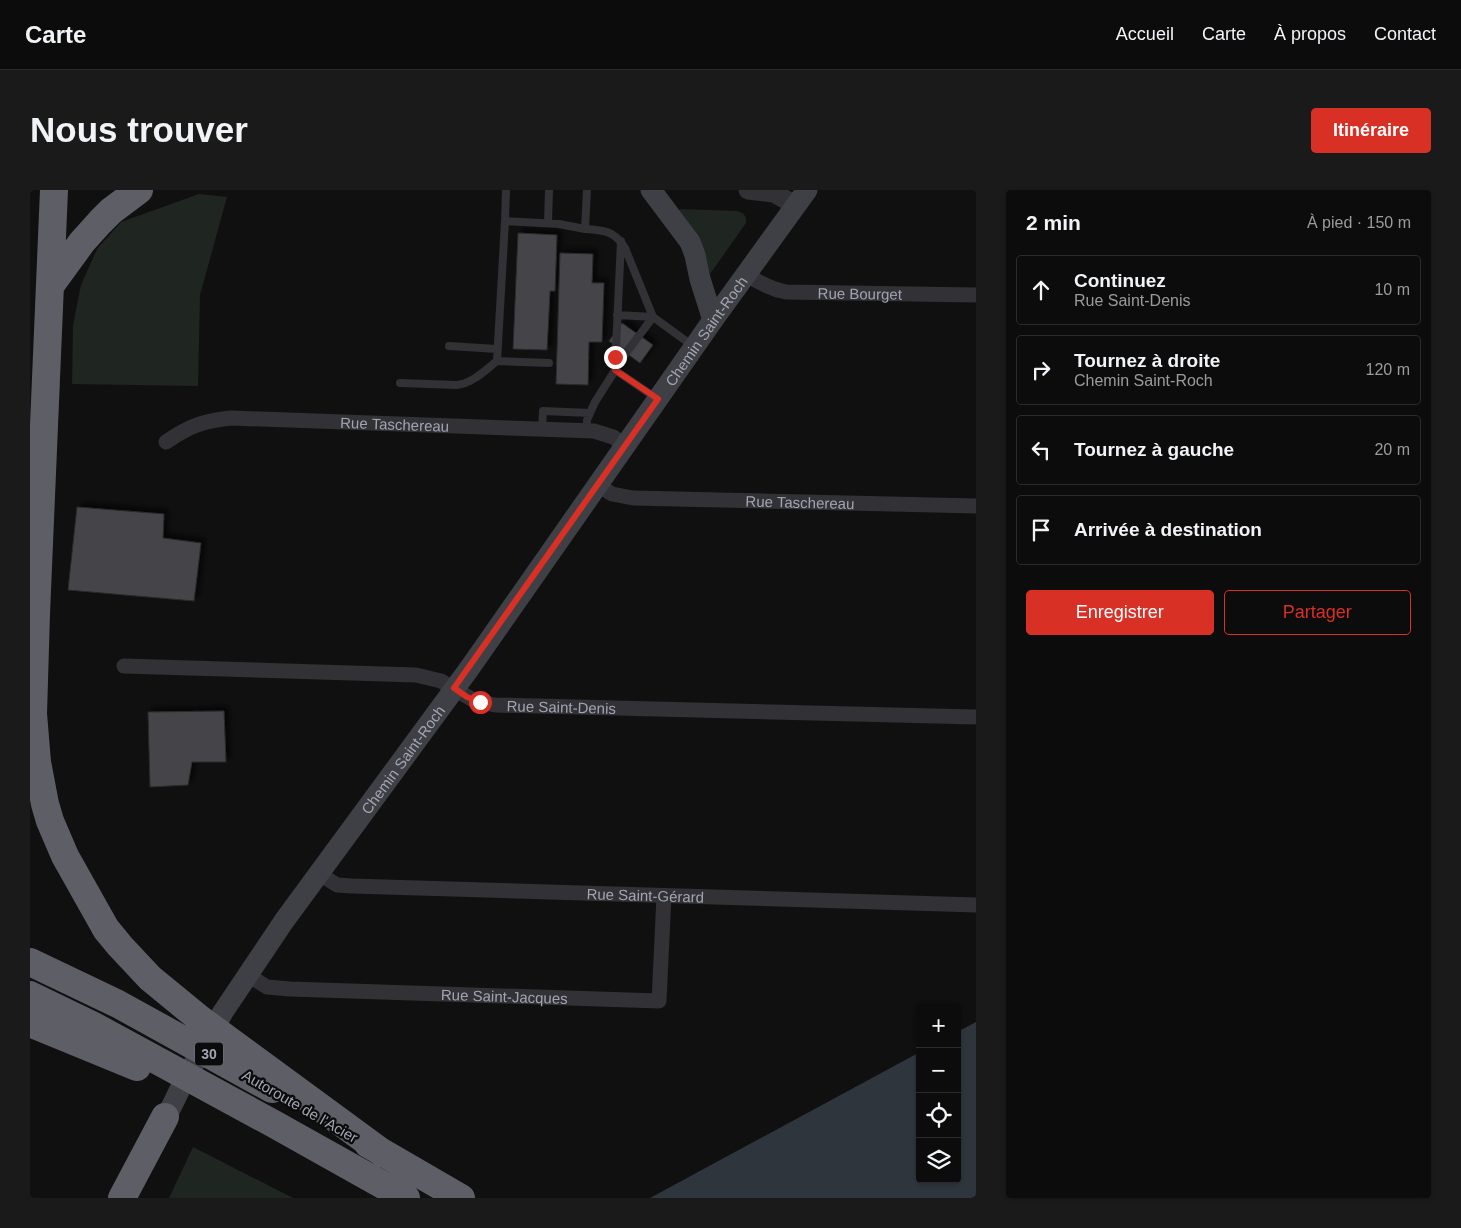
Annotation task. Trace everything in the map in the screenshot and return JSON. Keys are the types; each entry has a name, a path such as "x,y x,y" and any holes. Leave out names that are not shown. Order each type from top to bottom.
{"highway":[{"path":"54,190 33,682 34,738 45,804 57,838 76,877 106,929 150,978 200,1019 384,1154"},
{"path":"50,286 82,242 110,211 139,190"},
{"name":"Autoroute de l'Acier","path":"30,962 146,1019 461,1198"},
{"name":"Autoroute de l'Acier","path":"30,995 92,1025 406,1198"},
{"path":"30,1023 274,1124"},
{"path":"122,1198 165,1117"}],"main road":[{"path":"651,190 690,242 713,320"},
{"name":"Chemin Saint-Roch","path":"129,1198 165,1117 222,1012 318,873 454,688 801,198"}],"street":[{"path":"748,190 801,198"},
{"name":"Rue Bourget","path":"746,274 772,290 786,292 976,295"},
{"name":"Rue Taschereau","path":"166,442 182,431 196,425 231,418 587,431 606,434 626,445"},
{"name":"Rue Taschereau","path":"598,485 612,494 633,498 976,506"},
{"name":"Rue Saint-Denis","path":"124,666 416,675 441,681 475,701 495,705 976,717"},
{"name":"Rue Saint-Gérard","path":"318,873 337,884 352,886 976,905"},
{"name":"Rue Saint-Jacques","path":"248,975 267,987 290,990 659,1000 664,896"}],"lane":[{"path":"496,361 506,190"},
{"path":"548,223 549,190"},
{"path":"585,229 587,190"},
{"path":"505,221 559,224 608,232 616,236 621,240 625,248 653,317 694,347"},
{"path":"615,370 621,240"},
{"path":"617,315 653,317"},
{"path":"587,431 587,420 590,413 626,353 653,317"},
{"path":"449,346 497,349"},
{"path":"400,383 464,384 474,379 496,361 549,364"},
{"path":"615,370 658,399"},
{"path":"542,429 543,411 590,413"}],"shaded area":[{"path":"199,194 227,197 200,295 198,386 72,384 73,325 81,285 97,249 121,222"},
{"path":"680,209 737,211 745,217 746,223 710,274 679,211"},
{"path":"976,1022 976,1198 650,1198 916,1054 916,1183 961,1183 961,1030"},
{"path":"193,1147 293,1198 169,1198"}],"building":[{"path":"518,233 557,235 555,291 550,291 547,350 513,349"},
{"path":"560,253 593,254 592,283 604,283 602,342 589,342 588,385 556,384"},
{"path":"622,323 653,345 640,363 609,341"},
{"path":"77,507 164,514 163,538 201,543 194,601 68,590"},
{"path":"224,711 226,762 192,762 188,785 150,787 148,712"}],"route":[{"path":"480,702 467,697 454,688 658,399 615,370 615,357"}]}
